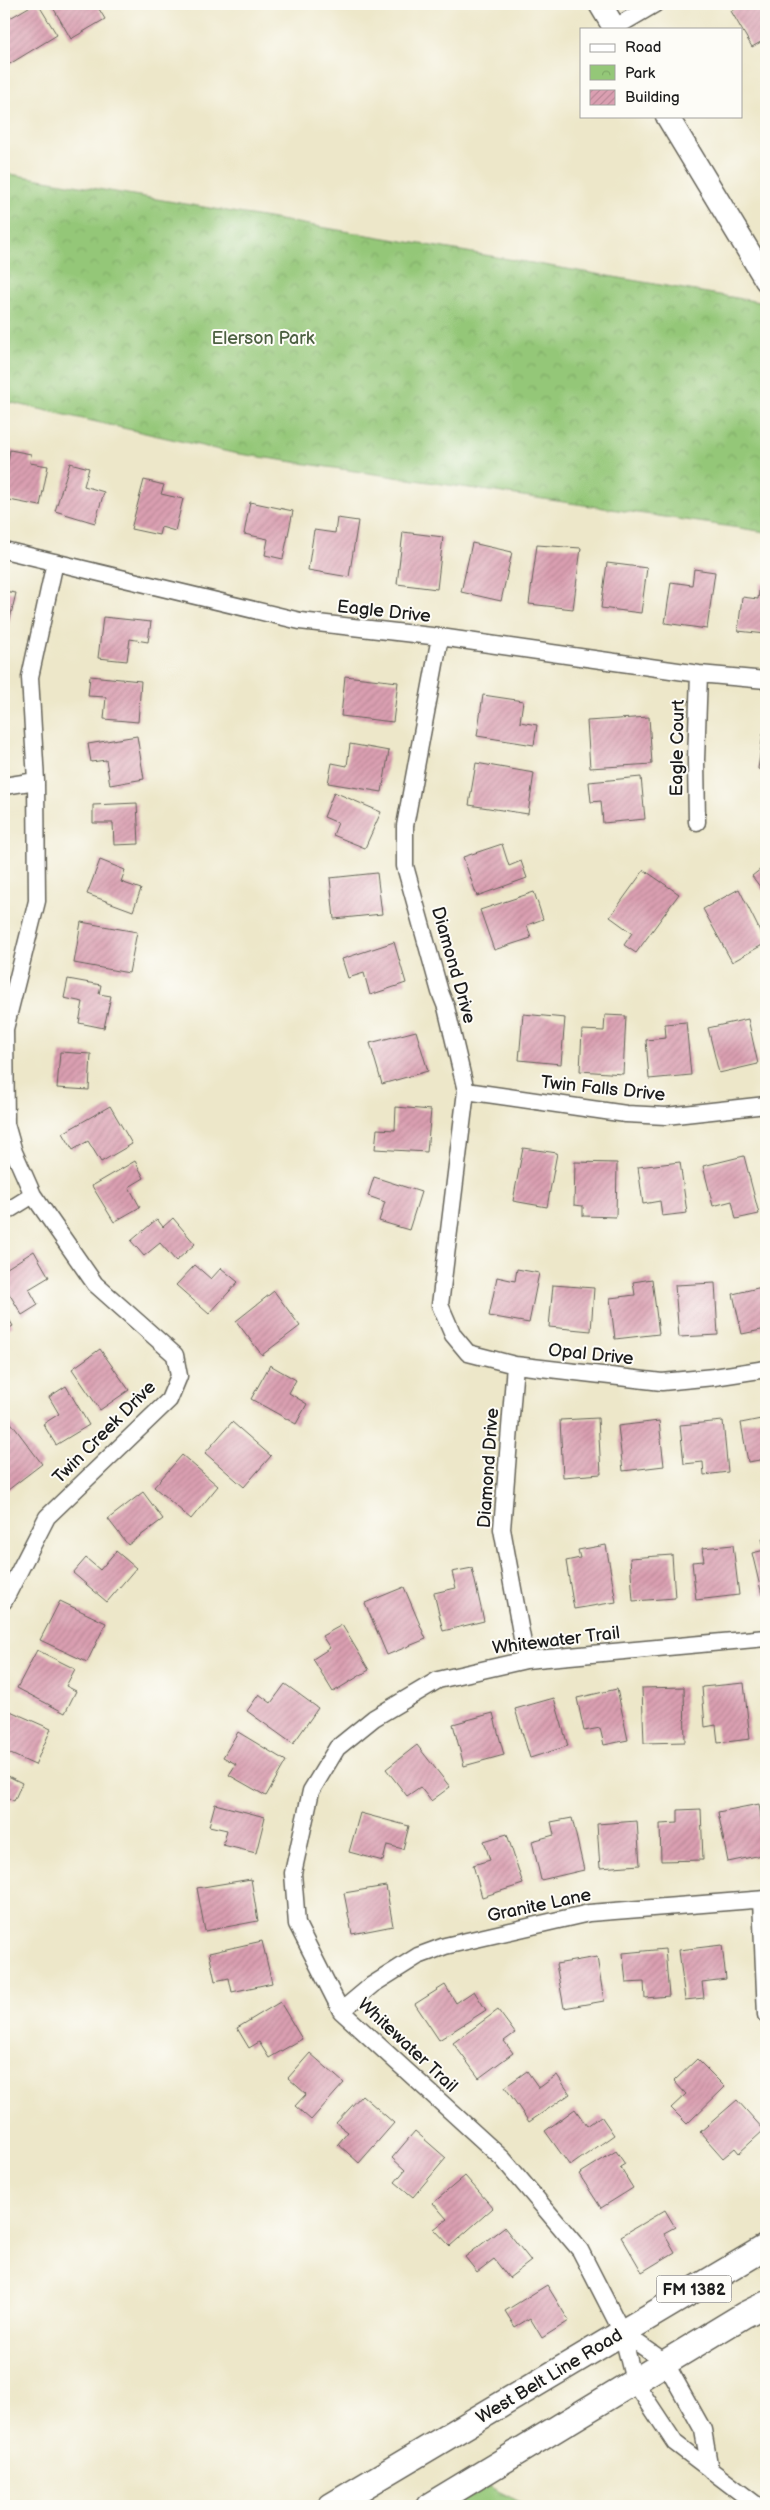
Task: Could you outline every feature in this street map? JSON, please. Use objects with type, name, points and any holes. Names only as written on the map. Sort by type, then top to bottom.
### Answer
[{"type":"main road","name":"West Belt Line Road","points":[[331,2506],[766,2247]]},
{"type":"main road","name":"FM 1382","points":[[429,2506],[665,2362],[766,2304]]},
{"type":"street","points":[[600,4],[613,28]]},
{"type":"street","points":[[616,28],[655,4]]},
{"type":"street","points":[[668,118],[766,280]]},
{"type":"street","name":"Eagle Drive","points":[[4,550],[300,621],[440,637],[699,674],[766,680]]},
{"type":"street","name":"Twin Creek Drive","points":[[4,1600],[47,1516],[169,1400],[179,1376],[175,1355],[95,1284],[33,1195],[14,1152],[6,1124],[4,1029],[37,901],[36,781],[30,677],[55,562]]},
{"type":"street","name":"Diamond Drive","points":[[440,637],[405,826],[405,866],[440,992],[446,1007],[466,1091],[440,1305]]},
{"type":"street","name":"Eagle Court","points":[[697,822],[696,760],[699,674]]},
{"type":"street","points":[[4,786],[36,781]]},
{"type":"street","name":"Twin Falls Drive","points":[[466,1091],[636,1115],[666,1116],[766,1105]]},
{"type":"street","points":[[4,1213],[33,1195]]},
{"type":"street","name":"Opal Drive","points":[[440,1305],[452,1335],[468,1353],[516,1365],[662,1382],[714,1378],[766,1369]]},
{"type":"street","name":"Diamond Drive","points":[[516,1365],[502,1529],[526,1660]]},
{"type":"street","name":"Whitewater Trail","points":[[758,2506],[675,2443],[634,2381],[622,2332],[580,2250],[503,2159],[341,2011],[297,1924],[294,1872],[311,1792],[337,1748],[374,1718],[438,1680],[526,1660],[766,1638]]},
{"type":"street","points":[[764,1900],[766,2015]]},
{"type":"street","name":"Granite Lane","points":[[341,2011],[372,1984],[418,1956],[445,1946],[589,1913],[764,1900]]},
{"type":"street","name":"Whitewater Trail","points":[[622,2332],[665,2362],[703,2430],[710,2470]]},
{"type":"green space","name":"Elerson Park","points":[[4,173],[766,303],[766,532],[233,453],[4,401]]},
{"type":"green space","points":[[486,2485],[528,2506],[450,2506]]},
{"type":"building","points":[[34,4],[38,4],[57,35],[8,65],[4,58],[4,19],[5,21]]},
{"type":"building","points":[[51,4],[109,4],[99,9],[105,19],[71,39]]},
{"type":"building","points":[[743,4],[766,4],[766,39],[752,47],[731,11]]},
{"type":"building","points":[[10,450],[31,454],[30,463],[48,466],[40,506],[4,499],[4,483]]},
{"type":"building","points":[[70,463],[89,468],[84,486],[104,492],[95,523],[55,511]]},
{"type":"building","points":[[144,480],[164,485],[161,494],[183,499],[175,531],[161,527],[159,535],[131,529]]},
{"type":"building","points":[[250,502],[293,511],[283,559],[265,555],[268,539],[244,534]]},
{"type":"building","points":[[337,518],[358,521],[349,577],[308,570],[314,530],[335,533]]},
{"type":"building","points":[[403,532],[443,537],[437,589],[397,584]]},
{"type":"building","points":[[472,543],[512,552],[501,601],[461,592]]},
{"type":"building","points":[[537,545],[581,548],[573,609],[529,604]]},
{"type":"building","points":[[607,563],[647,568],[641,613],[601,608]]},
{"type":"building","points":[[694,569],[715,572],[707,629],[665,623],[671,582],[692,585]]},
{"type":"building","points":[[760,583],[766,584],[766,634],[738,631],[742,597],[758,599]]},
{"type":"building","points":[[4,591],[16,593],[6,636],[4,635]]},
{"type":"building","points":[[103,617],[151,622],[148,642],[130,639],[127,661],[98,658]]},
{"type":"building","points":[[90,676],[141,681],[138,722],[104,719],[106,697],[88,696]]},
{"type":"building","points":[[345,676],[398,682],[393,722],[341,716]]},
{"type":"building","points":[[483,695],[523,701],[520,722],[537,725],[534,745],[477,736]]},
{"type":"building","points":[[649,717],[652,764],[590,768],[587,721]]},
{"type":"building","points":[[763,733],[766,733],[766,771],[758,769]]},
{"type":"building","points":[[137,736],[144,779],[110,785],[106,760],[91,762],[88,744]]},
{"type":"building","points":[[350,744],[389,751],[382,792],[328,783],[332,763],[347,766]]},
{"type":"building","points":[[476,763],[534,773],[528,814],[469,805]]},
{"type":"building","points":[[641,777],[645,819],[603,823],[601,801],[591,802],[589,782]]},
{"type":"building","points":[[334,792],[381,812],[365,848],[333,835],[338,823],[324,817]]},
{"type":"building","points":[[137,803],[139,844],[114,845],[113,823],[93,823],[93,805]]},
{"type":"building","points":[[4,834],[9,836],[4,853]]},
{"type":"building","points":[[502,844],[509,866],[521,861],[527,878],[477,896],[463,857]]},
{"type":"building","points":[[100,860],[125,870],[121,882],[141,889],[133,911],[87,894]]},
{"type":"building","points":[[766,865],[766,895],[752,876]]},
{"type":"building","points":[[644,870],[679,894],[636,953],[624,945],[632,933],[610,917]]},
{"type":"building","points":[[377,873],[382,914],[334,919],[330,878]]},
{"type":"building","points":[[739,889],[766,943],[732,962],[703,909]]},
{"type":"building","points":[[534,892],[543,919],[527,925],[531,938],[494,950],[480,910]]},
{"type":"building","points":[[81,922],[137,932],[129,973],[74,963]]},
{"type":"building","points":[[394,942],[406,983],[370,995],[364,973],[348,978],[342,959]]},
{"type":"building","points":[[68,979],[101,985],[99,994],[111,996],[104,1028],[79,1023],[83,1002],[64,998]]},
{"type":"building","points":[[523,1014],[565,1018],[561,1064],[519,1060]]},
{"type":"building","points":[[605,1015],[626,1016],[623,1074],[580,1071],[582,1030],[604,1031]]},
{"type":"building","points":[[748,1019],[758,1064],[719,1073],[708,1028]]},
{"type":"building","points":[[686,1022],[691,1075],[649,1079],[646,1040],[666,1038],[665,1024]]},
{"type":"building","points":[[416,1031],[428,1071],[382,1084],[370,1043]]},
{"type":"building","points":[[60,1052],[91,1054],[89,1090],[57,1088]]},
{"type":"building","points":[[110,1106],[132,1144],[101,1162],[88,1141],[73,1150],[63,1133]]},
{"type":"building","points":[[396,1107],[431,1110],[427,1152],[375,1149],[377,1129],[395,1130]]},
{"type":"building","points":[[523,1148],[557,1153],[547,1207],[513,1201]]},
{"type":"building","points":[[744,1156],[759,1214],[736,1219],[732,1201],[713,1206],[703,1166]]},
{"type":"building","points":[[135,1161],[144,1178],[129,1187],[140,1207],[114,1222],[92,1186]]},
{"type":"building","points":[[575,1162],[617,1163],[616,1217],[583,1216],[583,1206],[574,1205]]},
{"type":"building","points":[[680,1162],[687,1213],[662,1216],[660,1201],[643,1204],[638,1167]]},
{"type":"building","points":[[374,1177],[421,1192],[409,1230],[379,1221],[385,1202],[368,1196]]},
{"type":"building","points":[[173,1218],[195,1244],[176,1261],[160,1243],[144,1256],[131,1241],[157,1219],[163,1227]]},
{"type":"building","points":[[34,1251],[49,1277],[29,1289],[38,1305],[22,1315],[4,1285],[4,1270]]},
{"type":"building","points":[[195,1265],[211,1279],[221,1268],[238,1282],[209,1314],[176,1285]]},
{"type":"building","points":[[517,1269],[539,1273],[529,1323],[489,1316],[497,1277],[515,1281]]},
{"type":"building","points":[[652,1279],[659,1334],[615,1339],[610,1298],[635,1295],[633,1282]]},
{"type":"building","points":[[715,1283],[718,1335],[679,1337],[675,1285]]},
{"type":"building","points":[[553,1285],[594,1288],[591,1331],[549,1327]]},
{"type":"building","points":[[766,1286],[766,1329],[742,1334],[733,1294]]},
{"type":"building","points":[[274,1291],[300,1326],[262,1355],[236,1321]]},
{"type":"building","points":[[4,1311],[13,1326],[4,1331]]},
{"type":"building","points":[[100,1349],[129,1390],[100,1410],[72,1369]]},
{"type":"building","points":[[270,1365],[296,1380],[289,1393],[307,1404],[296,1424],[251,1399]]},
{"type":"building","points":[[66,1386],[89,1425],[56,1445],[43,1424],[59,1414],[49,1397]]},
{"type":"building","points":[[598,1418],[601,1474],[563,1477],[560,1420]]},
{"type":"building","points":[[766,1418],[766,1459],[748,1462],[741,1423]]},
{"type":"building","points":[[9,1420],[42,1464],[8,1490],[4,1484],[4,1424]]},
{"type":"building","points":[[659,1421],[664,1466],[623,1471],[618,1426]]},
{"type":"building","points":[[723,1421],[728,1472],[704,1475],[703,1462],[684,1464],[680,1425]]},
{"type":"building","points":[[232,1422],[271,1456],[244,1487],[205,1453]]},
{"type":"building","points":[[182,1455],[218,1486],[191,1519],[154,1487]]},
{"type":"building","points":[[143,1492],[163,1519],[128,1545],[108,1519]]},
{"type":"building","points":[[766,1538],[766,1594],[762,1595],[752,1553],[765,1550],[762,1539]]},
{"type":"building","points":[[606,1545],[616,1602],[574,1609],[566,1561],[580,1558],[578,1550]]},
{"type":"building","points":[[733,1545],[739,1595],[696,1600],[692,1562],[704,1561],[702,1548]]},
{"type":"building","points":[[116,1551],[136,1568],[107,1602],[73,1573],[86,1558],[100,1570]]},
{"type":"building","points":[[672,1555],[675,1598],[633,1601],[630,1558]]},
{"type":"building","points":[[472,1568],[484,1621],[443,1631],[434,1593],[456,1588],[452,1572]]},
{"type":"building","points":[[404,1587],[426,1639],[387,1655],[365,1603]]},
{"type":"building","points":[[60,1601],[106,1623],[87,1662],[40,1640]]},
{"type":"building","points":[[342,1625],[369,1670],[333,1692],[313,1659],[330,1648],[322,1636]]},
{"type":"building","points":[[37,1650],[75,1669],[66,1686],[76,1691],[65,1713],[17,1688]]},
{"type":"building","points":[[744,1683],[750,1739],[718,1743],[716,1725],[705,1727],[702,1687]]},
{"type":"building","points":[[763,1683],[766,1683],[766,1701],[765,1701]]},
{"type":"building","points":[[285,1684],[318,1708],[293,1744],[247,1711],[259,1694],[271,1703]]},
{"type":"building","points":[[684,1687],[685,1742],[644,1743],[642,1688]]},
{"type":"building","points":[[617,1689],[628,1740],[604,1745],[600,1728],[584,1731],[577,1698]]},
{"type":"building","points":[[554,1698],[568,1746],[530,1758],[515,1709]]},
{"type":"building","points":[[8,1710],[51,1729],[35,1765],[4,1751],[4,1720]]},
{"type":"building","points":[[493,1713],[504,1755],[464,1766],[453,1724]]},
{"type":"building","points":[[238,1732],[286,1761],[266,1796],[229,1775],[236,1764],[223,1757]]},
{"type":"building","points":[[417,1745],[450,1787],[431,1801],[420,1787],[407,1796],[386,1769]]},
{"type":"building","points":[[4,1774],[22,1783],[14,1801],[4,1796]]},
{"type":"building","points":[[215,1804],[265,1817],[256,1853],[223,1845],[227,1830],[209,1826]]},
{"type":"building","points":[[759,1804],[766,1854],[728,1862],[718,1812]]},
{"type":"building","points":[[701,1809],[703,1860],[661,1861],[660,1824],[678,1823],[678,1810]]},
{"type":"building","points":[[360,1813],[409,1826],[403,1849],[387,1845],[383,1861],[349,1852]]},
{"type":"building","points":[[572,1818],[584,1870],[541,1880],[532,1841],[554,1835],[551,1822]]},
{"type":"building","points":[[637,1821],[640,1865],[600,1868],[597,1824]]},
{"type":"building","points":[[507,1834],[523,1884],[482,1897],[473,1865],[490,1860],[484,1841]]},
{"type":"building","points":[[251,1879],[258,1921],[205,1931],[197,1888]]},
{"type":"building","points":[[386,1886],[393,1926],[352,1934],[344,1893]]},
{"type":"building","points":[[262,1941],[272,1983],[232,1992],[229,1978],[215,1981],[209,1953]]},
{"type":"building","points":[[722,1945],[726,1979],[702,1982],[704,1998],[685,2000],[679,1950]]},
{"type":"building","points":[[665,1949],[669,1996],[645,1998],[644,1982],[626,1983],[623,1953]]},
{"type":"building","points":[[597,1957],[604,2001],[564,2008],[556,1964]]},
{"type":"building","points":[[445,1985],[456,2003],[474,1991],[486,2010],[439,2040],[415,2004]]},
{"type":"building","points":[[280,2002],[302,2039],[269,2058],[259,2042],[249,2048],[237,2028]]},
{"type":"building","points":[[498,2010],[515,2033],[504,2041],[513,2053],[479,2078],[453,2043]]},
{"type":"building","points":[[310,2053],[344,2083],[311,2120],[295,2106],[306,2094],[288,2078]]},
{"type":"building","points":[[697,2059],[725,2087],[687,2124],[671,2108],[686,2094],[674,2081]]},
{"type":"building","points":[[527,2071],[539,2088],[557,2075],[570,2094],[529,2122],[505,2087]]},
{"type":"building","points":[[362,2095],[394,2123],[359,2163],[338,2144],[348,2132],[336,2123]]},
{"type":"building","points":[[737,2100],[764,2130],[739,2153],[735,2148],[723,2158],[700,2132]]},
{"type":"building","points":[[575,2109],[587,2126],[601,2116],[614,2135],[570,2166],[545,2131]]},
{"type":"building","points":[[415,2131],[446,2158],[413,2197],[395,2182],[405,2170],[392,2158]]},
{"type":"building","points":[[616,2151],[625,2164],[620,2167],[633,2188],[601,2208],[579,2174]]},
{"type":"building","points":[[465,2176],[493,2208],[450,2246],[434,2229],[447,2219],[433,2203]]},
{"type":"building","points":[[665,2210],[675,2227],[664,2233],[675,2252],[642,2272],[621,2236]]},
{"type":"building","points":[[504,2227],[531,2261],[509,2278],[494,2259],[477,2272],[465,2257]]},
{"type":"building","points":[[547,2285],[569,2321],[542,2338],[530,2318],[515,2327],[505,2311]]}]
